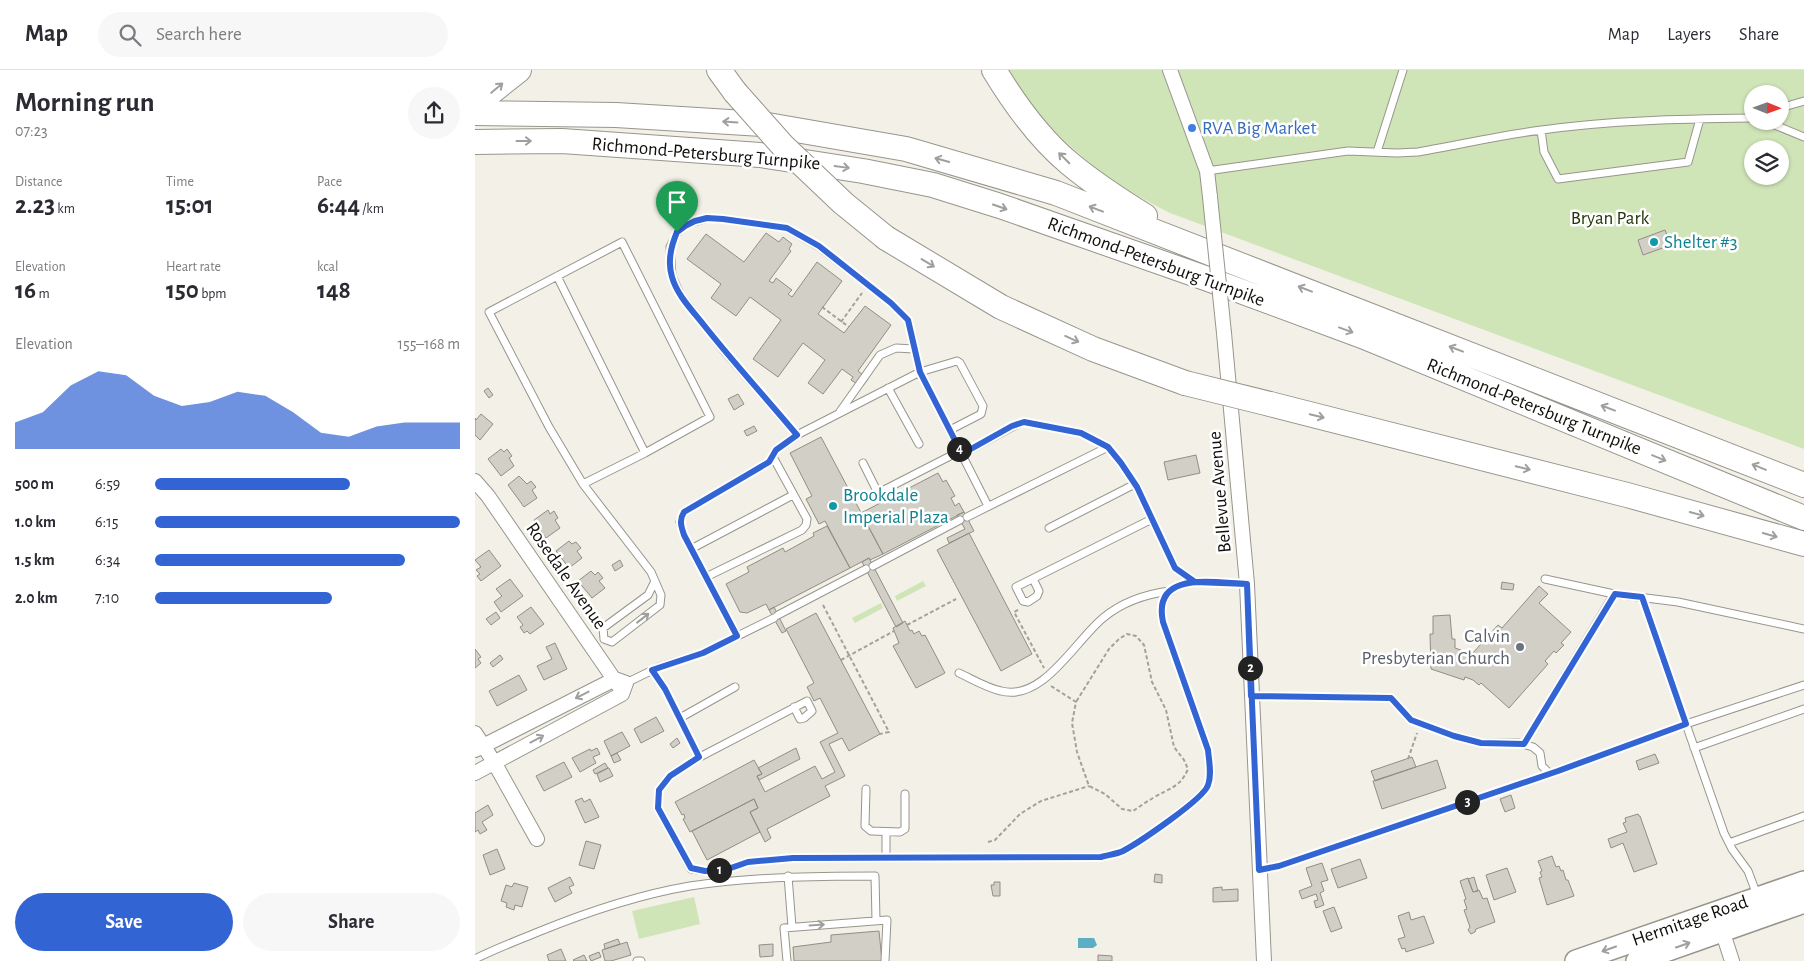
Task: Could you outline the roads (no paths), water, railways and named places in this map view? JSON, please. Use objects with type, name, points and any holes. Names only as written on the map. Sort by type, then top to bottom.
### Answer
[{"type":"highway","points":[[475,84],[494,70]]},
{"type":"highway","points":[[475,106],[519,70]]},
{"type":"highway","points":[[719,70],[735,92],[783,146],[843,203],[886,238],[1001,307],[1093,349],[1185,383],[1627,495],[1804,544]]},
{"type":"highway","points":[[994,70],[1003,85],[1036,128],[1068,162],[1112,196],[1191,245]]},
{"type":"highway","name":"Richmond-Petersburg Turnpike","points":[[475,113],[616,114],[762,124],[906,149],[1056,193],[1804,485]]},
{"type":"highway","name":"Richmond-Petersburg Turnpike","points":[[475,142],[562,141],[760,155],[863,170],[933,185],[1205,278],[1362,336],[1804,518]]},
{"type":"main road","name":"Hermitage Road","points":[[1637,961],[1719,922],[1759,898],[1804,882]]},
{"type":"main road","name":"Hermitage Road","points":[[1576,961],[1719,922],[1804,902]]},
{"type":"street","name":"Bellevue Avenue","points":[[1170,70],[1207,171],[1225,333],[1247,584],[1264,961]]},
{"type":"street","name":"Rosedale Avenue","points":[[475,481],[599,644],[621,685]]},
{"type":"street","points":[[479,747],[621,685]]},
{"type":"street","points":[[475,773],[621,685]]},
{"type":"street","points":[[475,733],[479,747],[494,762],[537,839]]},
{"type":"street","points":[[1719,922],[1732,961]]},
{"type":"lane","points":[[1377,152],[1403,70]]},
{"type":"lane","points":[[1789,105],[1804,101]]},
{"type":"lane","points":[[1207,171],[1339,152],[1397,154],[1417,152],[1541,130],[1587,125],[1744,118]]},
{"type":"lane","points":[[1541,130],[1545,152],[1558,179],[1687,162],[1700,119]]},
{"type":"lane","points":[[1787,130],[1804,137]]},
{"type":"lane","points":[[797,435],[725,352],[681,296],[672,276],[670,247],[677,232],[685,226],[707,218],[787,228],[819,246],[891,303],[908,320],[920,372],[988,506]]},
{"type":"lane","points":[[583,484],[645,453],[710,417],[622,242],[489,312],[549,427],[583,484],[651,572],[655,581],[661,595],[660,605],[612,642],[599,644],[603,628],[648,595],[655,581]]},
{"type":"lane","points":[[557,276],[645,453]]},
{"type":"lane","points":[[838,414],[880,355],[896,348],[914,349]]},
{"type":"lane","points":[[737,636],[684,535],[681,522],[684,512],[769,462],[776,450],[797,435],[920,372],[952,361],[961,363],[983,406],[981,414],[950,430]]},
{"type":"lane","points":[[888,388],[919,444]]},
{"type":"lane","points":[[863,463],[878,493],[1012,426],[1024,422],[1081,433],[1108,447],[1135,484],[1175,568],[1195,582]]},
{"type":"lane","points":[[873,566],[988,506],[1108,447]]},
{"type":"lane","points":[[706,577],[802,530],[806,525],[807,519],[773,456]]},
{"type":"lane","points":[[1049,528],[1135,484]]},
{"type":"lane","points":[[691,549],[793,494]]},
{"type":"lane","points":[[1033,579],[1152,519]]},
{"type":"lane","points":[[621,685],[652,670],[703,653],[866,569]]},
{"type":"lane","points":[[1545,579],[1615,594],[1678,602],[1804,629]]},
{"type":"lane","points":[[794,707],[699,757],[670,776],[659,790],[658,808],[691,868],[705,871],[725,870],[748,862],[793,858],[1101,857],[1121,852],[1157,830],[1194,802],[1208,786],[1210,768],[1208,750],[1160,609],[1167,594],[1174,586],[1195,582],[1247,584]]},
{"type":"lane","points":[[959,673],[1002,692],[1022,692],[1044,680],[1103,618],[1124,604],[1152,593],[1170,590]]},
{"type":"lane","points":[[1524,744],[1615,594]]},
{"type":"lane","points":[[1642,597],[1724,833],[1748,871],[1759,898]]},
{"type":"lane","points":[[652,670],[665,689],[699,757]]},
{"type":"lane","points":[[1259,870],[1279,866],[1549,772],[1558,771],[1686,724],[1804,684]]},
{"type":"lane","points":[[680,718],[735,687]]},
{"type":"lane","points":[[1251,696],[1391,698],[1411,720],[1454,736],[1481,743],[1524,744],[1533,747],[1540,754],[1542,766],[1549,772]]},
{"type":"lane","points":[[1694,748],[1804,709]]},
{"type":"lane","points":[[866,789],[865,826],[871,831],[900,832],[905,828],[905,794]]},
{"type":"lane","points":[[1729,843],[1804,816]]},
{"type":"lane","points":[[886,832],[886,857]]},
{"type":"lane","points":[[788,876],[793,927]]},
{"type":"lane","points":[[475,959],[589,911],[644,896],[690,886],[788,876],[875,876],[876,920]]},
{"type":"lane","points":[[787,961],[784,928],[887,920],[885,961]]},
{"type":"water","points":[[1078,938],[1094,938],[1097,945],[1093,948],[1078,948]]},
{"type":"place","name":"RVA Big Market","points":[[1192,128]]},
{"type":"place","name":"Shelter #3","points":[[1654,242]]},
{"type":"place","name":"Brookdale Imperial Plaza","points":[[833,506]]},
{"type":"place","name":"Calvin Presbyterian Church","points":[[1520,647]]},
{"type":"park label","name":"Bryan Park","points":[[1610,218]]}]
